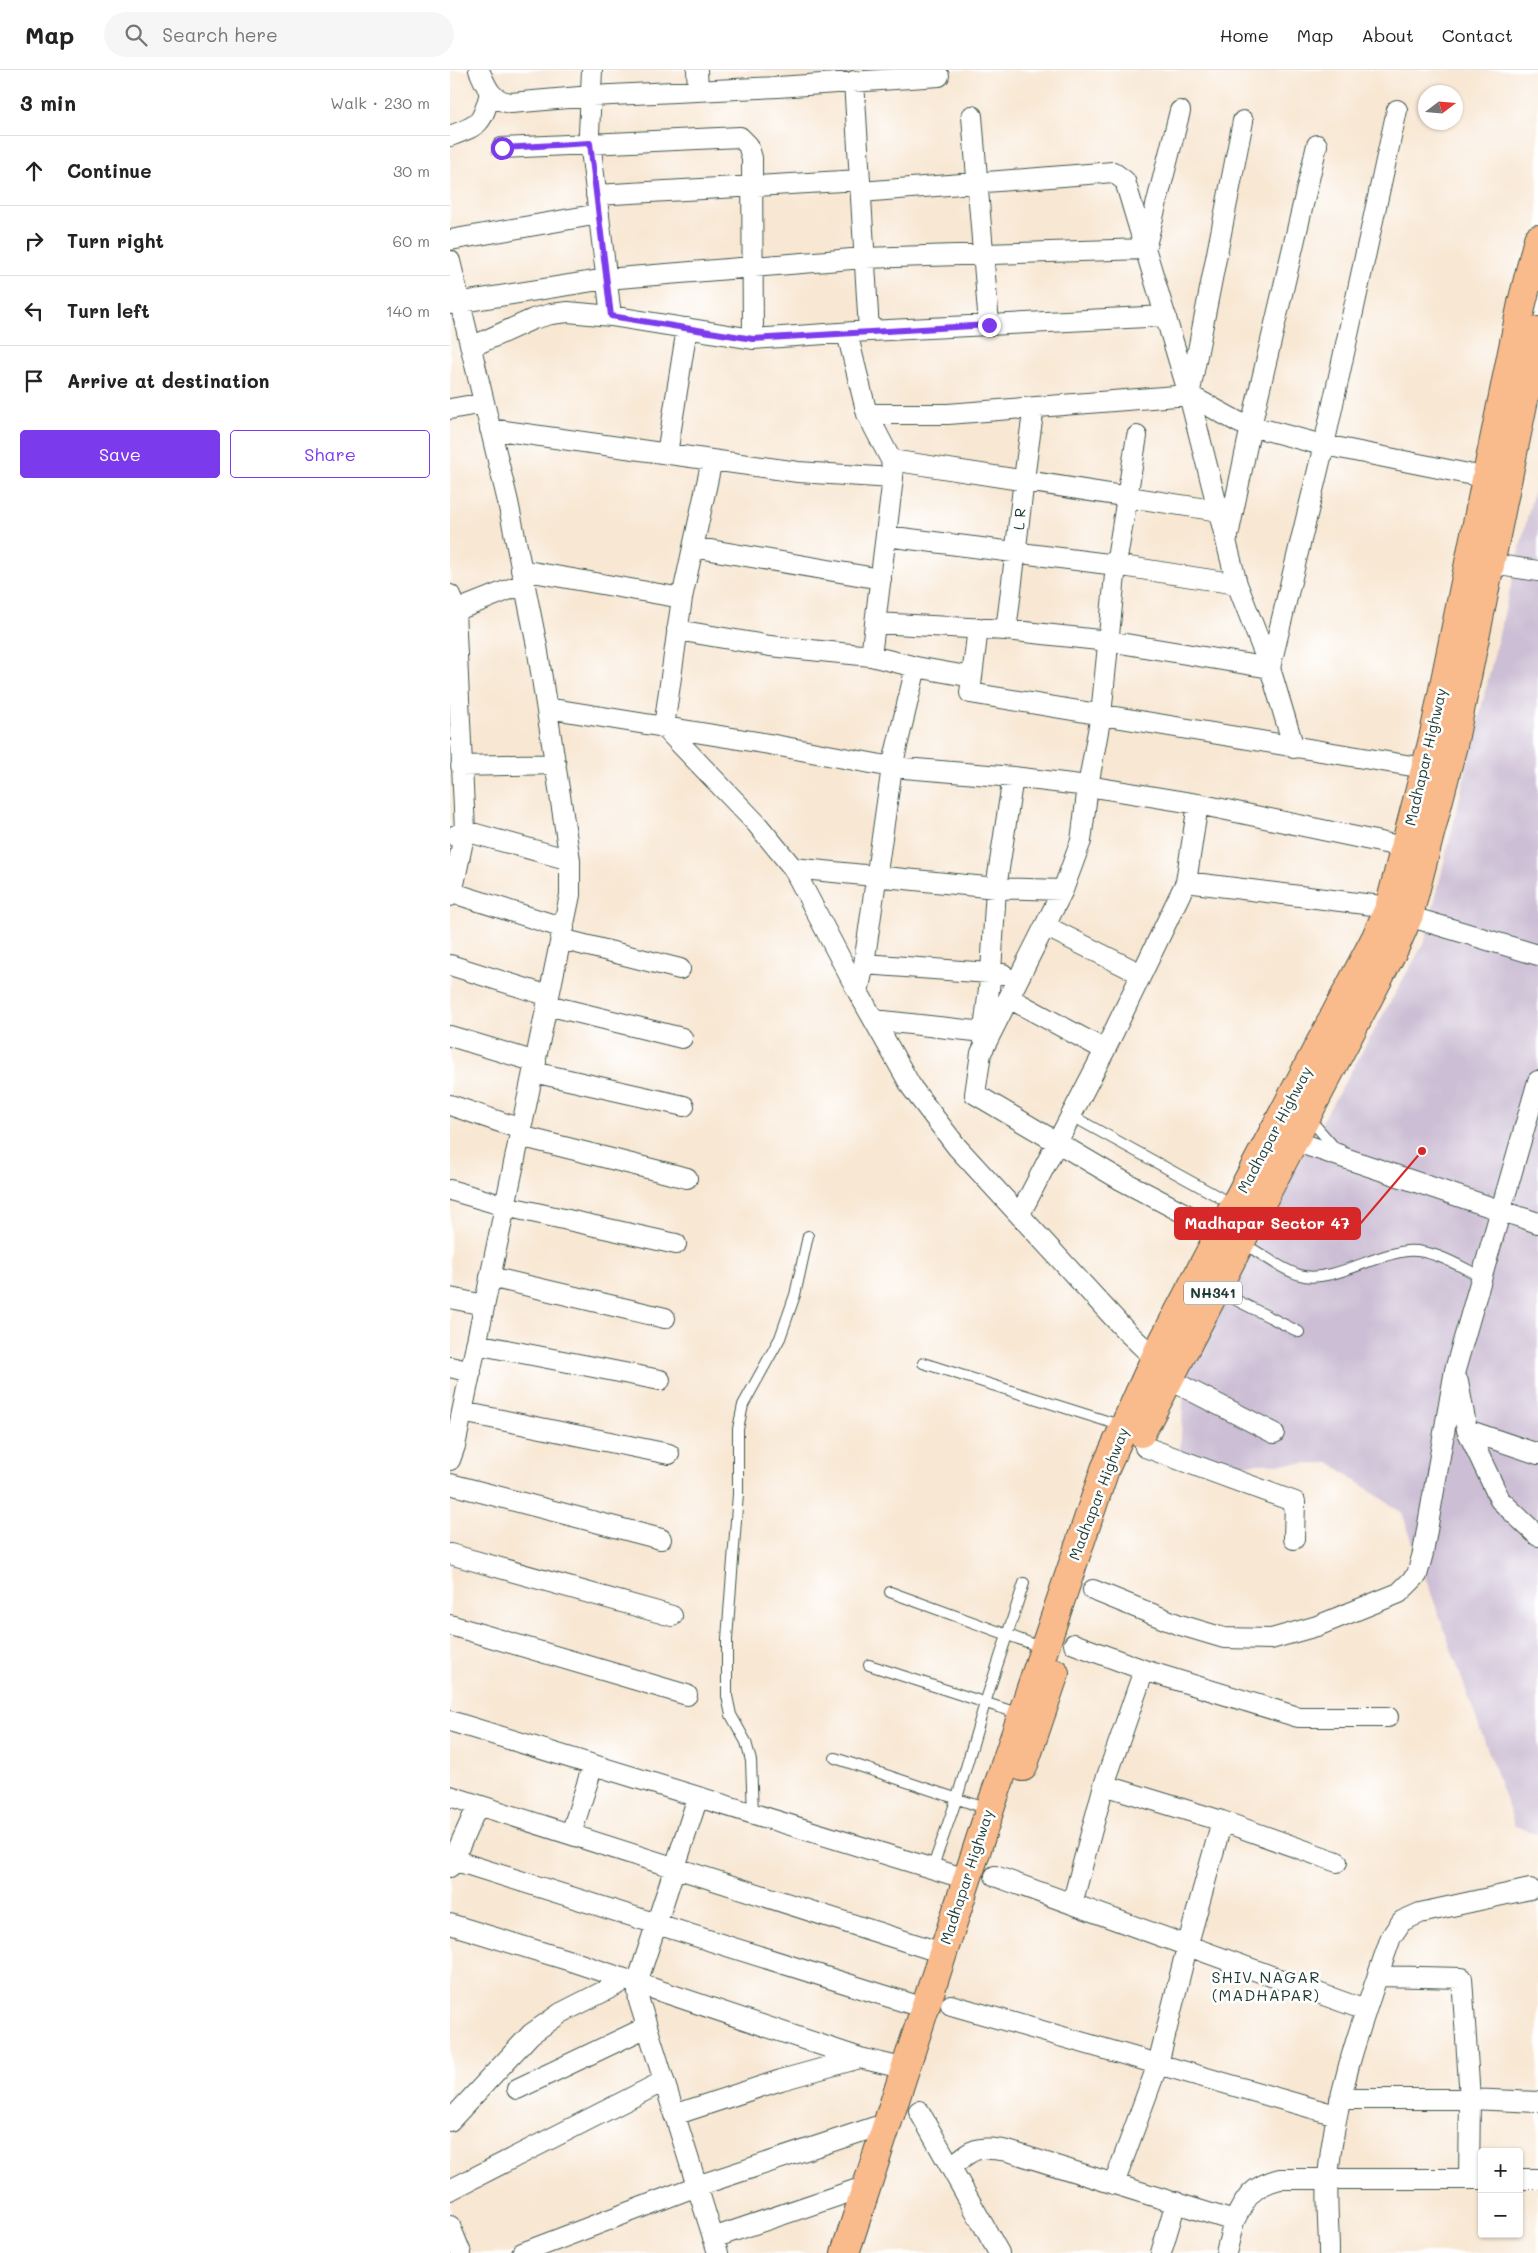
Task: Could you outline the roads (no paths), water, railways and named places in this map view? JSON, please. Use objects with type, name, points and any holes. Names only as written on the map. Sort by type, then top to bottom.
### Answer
[{"type":"highway","name":"Madhapar Highway","points":[[862,2253],[1003,1820],[1039,1722],[1120,1477],[1174,1366],[1391,956],[1409,916],[1453,745],[1496,480],[1522,303],[1538,239]]},
{"type":"highway","name":"Madhapar Highway","points":[[845,2253],[990,1809],[1105,1469],[1160,1347],[1376,937],[1389,908],[1433,739],[1496,480],[1538,331]]},
{"type":"street","points":[[479,70],[490,93],[500,102],[511,103],[591,96],[698,80],[777,78],[854,81],[939,76]]},
{"type":"street","points":[[592,70],[590,143],[611,316]]},
{"type":"street","points":[[854,81],[868,331]]},
{"type":"street","points":[[450,136],[479,123],[485,112],[490,93]]},
{"type":"street","points":[[1270,668],[1324,445],[1397,110]]},
{"type":"street","points":[[1145,249],[1180,111]]},
{"type":"street","points":[[972,116],[989,325]]},
{"type":"street","points":[[1189,395],[1243,121]]},
{"type":"street","points":[[502,148],[740,137],[748,145],[752,158],[753,339]]},
{"type":"street","points":[[1227,543],[1251,426],[1317,145]]},
{"type":"street","points":[[450,240],[598,204],[752,188],[978,184],[1113,172],[1125,180],[1189,395],[1237,584],[1270,668],[1294,748]]},
{"type":"street","points":[[455,303],[606,279],[864,258],[1145,249]]},
{"type":"street","points":[[450,261],[455,303],[471,347],[508,502],[537,646],[570,860],[570,895],[563,933],[462,1412],[452,1450]]},
{"type":"street","points":[[471,347],[533,319],[568,312],[611,316],[753,339],[868,331],[1166,316]]},
{"type":"street","points":[[667,454],[687,328]]},
{"type":"street","points":[[847,333],[867,414],[892,469],[886,536],[871,656]]},
{"type":"street","points":[[867,414],[948,414],[1189,395],[1240,423],[1324,445],[1496,480]]},
{"type":"street","points":[[450,409],[484,403]]},
{"type":"street","name":"L R","points":[[1006,630],[1017,554],[1023,480],[1034,408]]},
{"type":"street","points":[[490,429],[798,472],[892,469],[1023,480],[1219,511]]},
{"type":"street","points":[[982,1053],[1063,890],[1081,841],[1088,786],[1102,715],[1116,565],[1137,436]]},
{"type":"street","points":[[664,727],[682,598],[712,460]]},
{"type":"street","points":[[886,536],[1116,565],[1237,584]]},
{"type":"street","points":[[693,547],[881,579]]},
{"type":"street","points":[[1499,566],[1538,571]]},
{"type":"street","points":[[680,969],[563,933],[450,893],[458,834],[461,766],[452,606],[522,577],[682,598]]},
{"type":"street","points":[[875,623],[1006,630],[1108,641],[1270,668]]},
{"type":"street","points":[[978,628],[970,693],[1418,767]]},
{"type":"street","points":[[677,630],[770,646],[871,656],[916,668],[972,677]]},
{"type":"street","points":[[858,992],[864,964],[892,768],[916,668]]},
{"type":"street","points":[[546,708],[769,744],[892,768],[1013,777],[1088,786],[1198,804],[1399,846]]},
{"type":"street","points":[[664,727],[756,822],[793,868],[858,992],[912,1088],[957,1147],[1118,1323],[1149,1353]]},
{"type":"street","points":[[461,766],[556,764]]},
{"type":"street","points":[[1013,777],[996,888],[991,972],[982,1053],[975,1094],[1120,1180],[1214,1229]]},
{"type":"street","points":[[1020,1214],[1105,1050],[1186,882],[1198,804]]},
{"type":"street","points":[[458,834],[570,860]]},
{"type":"street","points":[[793,868],[996,888],[1063,890]]},
{"type":"street","points":[[1186,882],[1381,906]]},
{"type":"street","points":[[1418,919],[1538,955]]},
{"type":"street","points":[[1045,926],[1141,974]]},
{"type":"street","points":[[864,964],[991,972],[1020,977]]},
{"type":"street","points":[[450,965],[548,1001],[682,1038]]},
{"type":"street","points":[[1009,998],[1105,1050]]},
{"type":"street","points":[[874,1020],[984,1032]]},
{"type":"street","points":[[450,1036],[534,1067],[684,1106]]},
{"type":"street","points":[[1093,1590],[1177,1624],[1224,1638],[1271,1639],[1317,1626],[1399,1594],[1417,1575],[1423,1553],[1455,1370],[1538,1081]]},
{"type":"street","points":[[450,1105],[521,1132],[687,1178]]},
{"type":"street","points":[[1303,1144],[1538,1223]]},
{"type":"street","points":[[450,1190],[505,1206],[676,1244]]},
{"type":"street","points":[[490,1277],[665,1318]]},
{"type":"street","points":[[450,1298],[484,1305]]},
{"type":"street","points":[[476,1344],[660,1380]]},
{"type":"street","points":[[450,1367],[470,1372]]},
{"type":"street","points":[[1455,1370],[1468,1430],[1500,1500],[1538,1536]]},
{"type":"street","points":[[1176,1383],[1274,1433]]},
{"type":"street","points":[[462,1412],[669,1454]]},
{"type":"street","points":[[1468,1430],[1538,1454]]},
{"type":"street","points":[[1145,1447],[1295,1502],[1294,1539]]},
{"type":"street","points":[[450,1484],[661,1539]]},
{"type":"street","points":[[450,1554],[672,1616]]},
{"type":"street","points":[[450,1625],[687,1694]]},
{"type":"street","points":[[1074,1644],[1144,1670],[1298,1716],[1388,1717]]},
{"type":"street","points":[[1072,1904],[1104,1785],[1144,1670]]},
{"type":"street","points":[[450,1721],[960,1877]]},
{"type":"street","points":[[571,1834],[593,1765]]},
{"type":"street","points":[[1104,1785],[1222,1821],[1338,1862]]},
{"type":"street","points":[[450,1796],[936,1951]]},
{"type":"street","points":[[450,2121],[531,2034],[560,2013],[632,1981],[657,1925],[698,1797]]},
{"type":"street","points":[[478,1805],[451,1862],[918,2006]]},
{"type":"street","points":[[1114,2184],[1158,2064],[1187,1947],[1222,1821]]},
{"type":"street","points":[[994,1876],[1365,2010]]},
{"type":"street","points":[[1329,2253],[1328,2178],[1338,2107],[1365,2010],[1391,1937],[1402,1921],[1420,1913],[1530,1889]]},
{"type":"street","points":[[450,1924],[632,1981],[860,2058],[898,2066]]},
{"type":"street","points":[[1226,2253],[1234,2220],[1247,2196],[1262,2184],[1280,2179],[1476,2179],[1462,1978],[1378,1976]]},
{"type":"street","points":[[632,1981],[716,2249],[855,2190]]},
{"type":"street","points":[[951,2006],[1158,2064],[1338,2107],[1470,2099],[1538,2102]]},
{"type":"street","points":[[517,2089],[647,2027]]},
{"type":"street","points":[[674,2115],[781,2080],[860,2058]]},
{"type":"street","points":[[450,2190],[664,2081]]},
{"type":"street","points":[[918,2111],[999,2253]]},
{"type":"street","points":[[522,2253],[697,2186],[875,2127]]},
{"type":"street","points":[[951,2167],[969,2151],[986,2148],[1008,2151],[1234,2220]]},
{"type":"street","points":[[1523,2179],[1538,2179]]},
{"type":"street","points":[[1161,2253],[1176,2202]]},
{"type":"street","points":[[450,2226],[461,2253]]},
{"type":"lane","points":[[1072,1116],[1228,1202]]},
{"type":"lane","points":[[1314,1124],[1335,1148],[1501,1209]]},
{"type":"lane","points":[[754,1814],[751,1761],[746,1742],[731,1715],[727,1696],[727,1639],[738,1494],[738,1429],[743,1405],[780,1338],[795,1295],[808,1236]]},
{"type":"lane","points":[[1249,1247],[1299,1275],[1312,1277],[1328,1276],[1388,1254],[1408,1251],[1431,1253],[1482,1277]]},
{"type":"lane","points":[[1224,1294],[1299,1332]]},
{"type":"lane","points":[[923,1363],[1116,1424]]},
{"type":"lane","points":[[932,1869],[1024,1583]]},
{"type":"lane","points":[[890,1592],[1038,1646]]},
{"type":"lane","points":[[869,1665],[1014,1712]]},
{"type":"lane","points":[[835,1758],[982,1807]]},
{"type":"place","name":"Madhapar Sector 47","points":[[1422,1151]]},
{"type":"district","name":"SHIV NAGAR (MADHAPAR)","points":[[1266,1986]]}]
